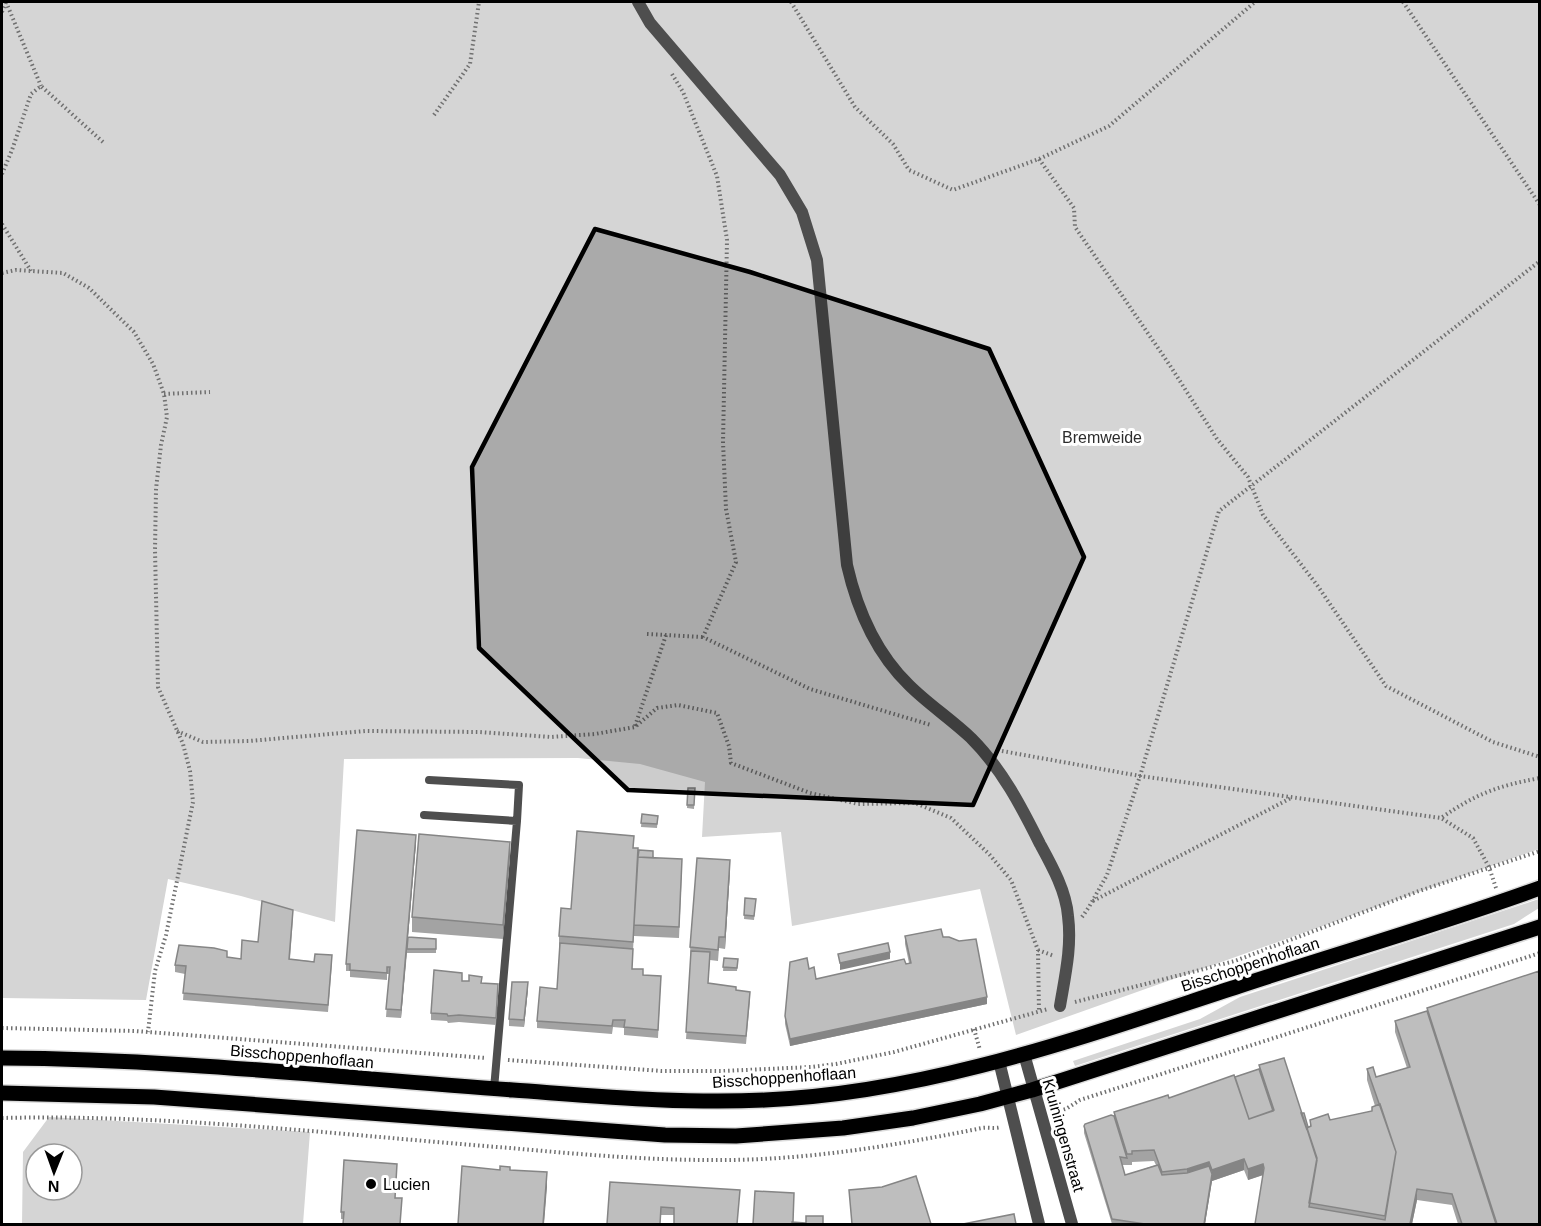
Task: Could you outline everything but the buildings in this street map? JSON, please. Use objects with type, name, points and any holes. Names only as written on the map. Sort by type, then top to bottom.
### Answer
[{"type":"main road","name":"Bisschoppenhoflaan","points":[[2,1058],[79,1058],[174,1064],[678,1101],[765,1100],[821,1096],[908,1083],[1024,1054],[1539,888]]},
{"type":"main road","points":[[2,1093],[154,1097],[627,1134],[698,1136],[772,1134],[854,1127],[922,1116],[1007,1097],[1539,927]]},
{"type":"street","points":[[638,2],[656,30],[780,175],[802,212],[817,260],[847,565],[858,603],[876,643],[895,671],[909,686],[978,745],[1010,787],[1048,859],[1064,897],[1069,932],[1068,960],[1056,1007]]},
{"type":"street","name":"Kruiningenstraat","points":[[1024,1054],[1032,1089],[1072,1224]]},
{"type":"street","points":[[999,1061],[1039,1224]]},
{"type":"lane","points":[[429,780],[519,785],[494,1089]]},
{"type":"lane","points":[[424,815],[517,821]]},
{"type":"path","points":[[2,12],[6,2]]},
{"type":"path","points":[[6,2],[41,86],[104,143]]},
{"type":"path","points":[[434,115],[470,64],[479,2]]},
{"type":"path","points":[[791,2],[855,107],[893,144],[909,170],[952,190],[1039,159],[1109,126],[1255,2]]},
{"type":"path","points":[[1404,2],[1539,205]]},
{"type":"path","points":[[670,72],[683,92],[717,176],[727,240],[723,442],[726,509],[736,562],[703,637]]},
{"type":"path","points":[[2,174],[31,94],[41,86]]},
{"type":"path","points":[[1039,159],[1074,208],[1075,227],[1169,364],[1216,439],[1248,477],[1263,514],[1317,585],[1386,686],[1493,742],[1539,757]]},
{"type":"path","points":[[2,224],[31,271]]},
{"type":"path","points":[[1069,932],[1092,901],[1107,875],[1140,776],[1219,511],[1539,261]]},
{"type":"path","points":[[2,273],[16,270],[63,273],[89,288],[134,332],[153,364],[164,394],[167,417],[156,489],[158,687],[177,731],[190,771],[194,802],[166,935],[155,972],[148,1032]]},
{"type":"path","points":[[164,394],[210,392]]},
{"type":"path","points":[[647,634],[703,637],[810,689],[921,721],[940,729]]},
{"type":"path","points":[[635,727],[666,635]]},
{"type":"path","points":[[177,731],[203,742],[249,741],[364,731],[478,732],[551,737],[594,734],[635,727],[657,708],[678,705],[717,713],[729,746],[731,763],[810,793],[858,804],[915,803],[951,818],[989,854],[1011,880],[1038,950],[1039,1012]]},
{"type":"path","points":[[978,745],[1140,776],[1441,818],[1473,838],[1489,867]]},
{"type":"path","points":[[1441,818],[1468,800],[1506,784],[1539,778]]},
{"type":"path","points":[[1092,901],[1292,797]]},
{"type":"path","points":[[974,1029],[1235,961],[1419,891],[1539,851]]},
{"type":"path","points":[[1041,1116],[1066,1109],[1080,1100],[1539,953]]},
{"type":"path","points":[[2,1118],[49,1117]]},
{"type":"highlighted area","points":[[595,229],[750,272],[989,349],[1084,557],[973,805],[628,790],[479,648],[472,467]]},
{"type":"green space","name":"Bremweide","points":[[2,2],[1539,2],[1539,849],[1016,1035],[980,889],[792,926],[781,832],[702,837],[705,782],[640,764],[578,758],[344,759],[335,922],[168,879],[146,1000],[2,998]]},
{"type":"green space","points":[[1539,899],[1539,908],[1514,924],[1075,1066],[1073,1061],[1200,1019],[1240,997]]},
{"type":"green space","points":[[49,1117],[310,1132],[303,1224],[22,1224],[24,1151],[24,1202],[84,1202],[84,1142],[30,1142]]},
{"type":"place","name":"Lucien","points":[[371,1184]]}]
